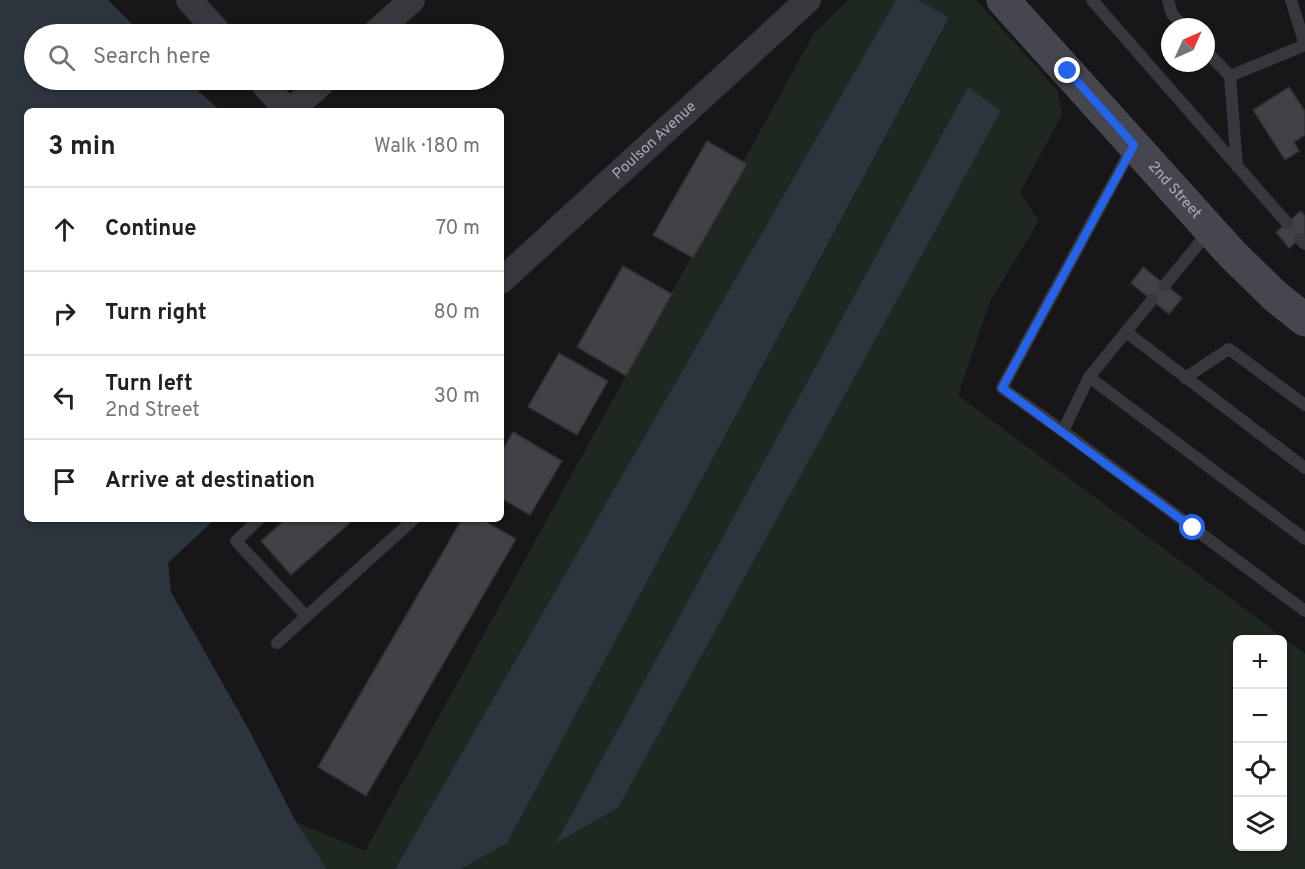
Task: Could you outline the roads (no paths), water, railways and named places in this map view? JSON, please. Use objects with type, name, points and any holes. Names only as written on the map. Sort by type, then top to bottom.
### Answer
[{"type":"street","points":[[189,0],[211,24]]},
{"type":"street","points":[[385,24],[411,0]]},
{"type":"street","name":"Poulson Avenue","points":[[504,278],[808,0]]},
{"type":"street","name":"2nd Street","points":[[1003,0],[1232,254],[1275,296],[1305,320]]},
{"type":"street","points":[[269,90],[286,108]]},
{"type":"street","points":[[292,108],[313,90]]},
{"type":"lane","points":[[1092,0],[1287,222]]},
{"type":"lane","points":[[1168,0],[1172,14],[1176,18]]},
{"type":"lane","points":[[1230,76],[1305,45],[1291,0]]},
{"type":"lane","points":[[1215,60],[1230,76],[1238,167]]},
{"type":"lane","points":[[1134,145],[1002,388],[1305,611]]},
{"type":"lane","points":[[1165,285],[1210,230]]},
{"type":"lane","points":[[1063,431],[1089,377],[1152,300]]},
{"type":"lane","points":[[1126,332],[1305,468]]},
{"type":"lane","points":[[1185,378],[1229,349],[1305,405]]},
{"type":"lane","points":[[1089,377],[1305,539]]},
{"type":"lane","points":[[256,522],[236,541],[306,616]]},
{"type":"lane","points":[[277,643],[411,522]]}]
